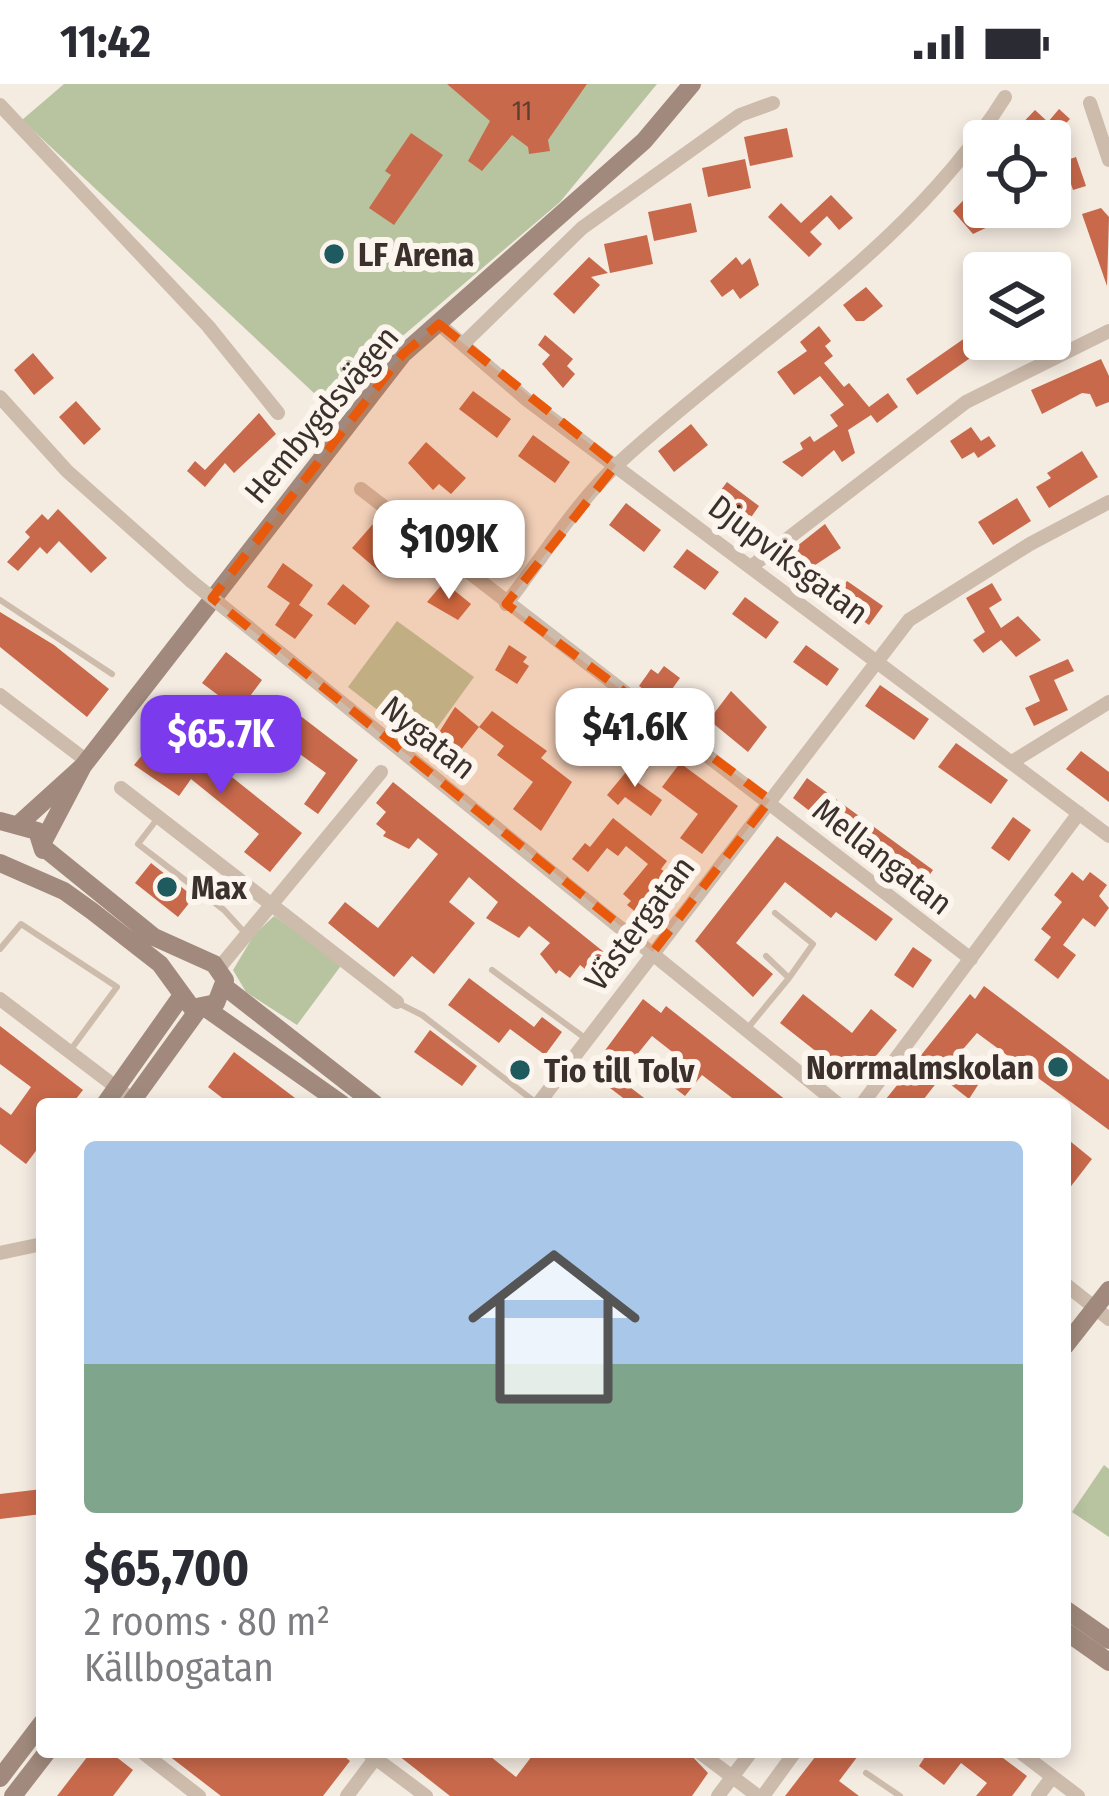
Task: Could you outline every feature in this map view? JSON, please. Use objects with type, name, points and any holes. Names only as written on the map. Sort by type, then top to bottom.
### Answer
[{"type":"main road","name":"Hembygdsvägen","points":[[25,872],[35,865],[85,763],[403,354],[644,142],[692,84]]},
{"type":"main road","name":"Hembygdsvägen","points":[[8,825],[85,763]]},
{"type":"main road","points":[[8,825],[37,831],[43,844],[116,908],[222,978],[368,1098]]},
{"type":"main road","points":[[0,863],[92,911],[160,964],[178,990],[202,1009],[333,1098]]},
{"type":"main road","points":[[125,1098],[178,990],[179,972],[196,960]]},
{"type":"main road","points":[[126,1098],[202,1009],[222,978]]},
{"type":"main road","points":[[1071,1341],[1102,1313],[1109,1289]]},
{"type":"main road","points":[[1071,1613],[1109,1640]]},
{"type":"main road","points":[[1071,1635],[1109,1662]]},
{"type":"main road","points":[[0,1778],[36,1732]]},
{"type":"main road","points":[[14,1796],[42,1758]]},
{"type":"street","points":[[506,604],[616,465],[861,264],[979,138],[1005,97]]},
{"type":"street","points":[[463,344],[582,228],[740,115],[773,103]]},
{"type":"street","points":[[1090,103],[1109,160]]},
{"type":"street","points":[[0,105],[208,326],[278,412]]},
{"type":"street","name":"Djupviksgatan","points":[[439,325],[526,400],[876,657],[1109,836]]},
{"type":"street","points":[[752,566],[966,402],[1109,332]]},
{"type":"street","name":"Nygatan","points":[[0,397],[67,471],[191,581],[831,1098]]},
{"type":"street","name":"Mellangatan","points":[[361,489],[971,959]]},
{"type":"street","name":"Västergatan","points":[[543,1098],[876,657],[909,620],[1030,544],[1109,502]]},
{"type":"street","points":[[0,695],[85,763]]},
{"type":"street","points":[[1012,761],[1109,702]]},
{"type":"street","points":[[222,978],[248,935],[381,772]]},
{"type":"street","points":[[121,788],[397,1003]]},
{"type":"street","points":[[867,1098],[1079,813]]},
{"type":"street","points":[[0,999],[122,1098]]},
{"type":"street","points":[[0,1253],[36,1245]]},
{"type":"street","points":[[1071,1289],[1102,1313]]},
{"type":"street","points":[[150,1758],[200,1796]]},
{"type":"street","points":[[347,1796],[371,1758]]},
{"type":"street","points":[[379,1758],[426,1796]]},
{"type":"street","points":[[707,1758],[761,1796],[790,1758]]},
{"type":"street","points":[[718,1796],[746,1758]]},
{"type":"street","points":[[1028,1758],[1078,1796]]},
{"type":"street","points":[[1038,1796],[1052,1777]]},
{"type":"lane","points":[[0,600],[112,674]]},
{"type":"lane","points":[[158,818],[138,844],[224,910],[248,935]]},
{"type":"lane","points":[[747,1029],[813,944],[775,913]]},
{"type":"lane","points":[[0,949],[21,923],[117,987],[70,1052]]},
{"type":"lane","points":[[766,956],[789,978]]},
{"type":"lane","points":[[492,970],[588,1040]]},
{"type":"lane","points":[[397,1003],[422,1015],[530,1098]]},
{"type":"lane","points":[[866,1773],[900,1796]]},
{"type":"highlighted area","points":[[439,324],[616,465],[506,604],[770,800],[653,952],[212,598],[403,354]]},
{"type":"green space","name":"LF Arena","points":[[64,84],[657,84],[560,202],[392,345],[330,408],[22,120]]},
{"type":"green space","points":[[397,621],[474,677],[424,746],[348,687]]},
{"type":"green space","points":[[274,916],[343,963],[297,1025],[246,992],[233,970],[254,935]]},
{"type":"green space","points":[[1104,1465],[1109,1469],[1109,1537],[1072,1512]]},
{"type":"building","name":"LF Arena","points":[[447,84],[587,84],[548,140],[550,151],[529,154],[528,147],[512,135],[482,171],[468,161],[490,121]]},
{"type":"building","points":[[1059,109],[1070,119],[1069,120],[1050,120]]},
{"type":"building","points":[[1035,110],[1046,120],[1025,120]]},
{"type":"building","points":[[787,128],[793,157],[750,166],[744,137]]},
{"type":"building","points":[[411,133],[443,155],[394,225],[369,208],[391,175],[385,171]]},
{"type":"building","points":[[1076,157],[1086,186],[1073,190],[1071,184],[1071,159]]},
{"type":"building","points":[[745,159],[751,188],[708,197],[702,168]]},
{"type":"building","points":[[831,195],[853,218],[839,230],[827,216],[810,232],[822,244],[809,257],[768,217],[781,203],[801,223]]},
{"type":"building","points":[[963,201],[963,222],[953,211]]},
{"type":"building","points":[[691,203],[697,232],[654,241],[648,212]]},
{"type":"building","points":[[1101,208],[1109,217],[1107,286],[1082,214]]},
{"type":"building","points":[[647,235],[653,264],[610,273],[604,244]]},
{"type":"building","points":[[589,257],[608,273],[591,277],[600,285],[574,314],[553,294]]},
{"type":"building","points":[[736,257],[742,265],[750,258],[759,285],[740,299],[733,289],[722,297],[710,281]]},
{"type":"building","points":[[866,287],[883,306],[864,321],[856,321],[843,305]]},
{"type":"building","points":[[819,326],[831,341],[825,346],[833,356],[824,363],[844,387],[849,383],[869,407],[888,393],[898,407],[877,423],[871,415],[848,430],[855,453],[842,462],[834,450],[802,477],[782,462],[803,449],[800,443],[810,436],[814,442],[838,426],[830,415],[844,405],[820,376],[794,395],[777,372],[807,351],[800,342]]},
{"type":"building","points":[[545,335],[573,359],[567,366],[575,374],[563,388],[542,364],[550,355],[538,345]]},
{"type":"building","points":[[963,339],[963,360],[967,360],[917,395],[906,379]]},
{"type":"building","points":[[33,353],[54,378],[34,395],[14,370]]},
{"type":"building","points":[[1101,359],[1109,376],[1109,402],[1096,407],[1090,394],[1082,393],[1042,414],[1031,390]]},
{"type":"building","points":[[473,391],[511,419],[497,438],[459,409]]},
{"type":"building","points":[[76,401],[101,429],[84,445],[59,417]]},
{"type":"building","points":[[259,413],[276,434],[234,473],[225,463],[205,487],[187,471],[195,461],[205,470]]},
{"type":"building","points":[[691,424],[708,445],[674,472],[658,451]]},
{"type":"building","points":[[971,427],[981,441],[989,436],[996,446],[978,458],[974,452],[962,459],[950,441]]},
{"type":"building","points":[[533,435],[570,462],[555,483],[518,456]]},
{"type":"building","points":[[426,442],[466,478],[451,494],[439,484],[433,490],[408,463]]},
{"type":"building","points":[[1082,451],[1098,477],[1049,508],[1036,487],[1051,478],[1047,473]]},
{"type":"building","points":[[727,482],[759,506],[745,526],[712,502]]},
{"type":"building","points":[[1017,498],[1031,521],[993,545],[978,522]]},
{"type":"building","points":[[626,503],[661,530],[644,552],[609,525]]},
{"type":"building","points":[[58,509],[107,558],[91,573],[59,541],[47,554],[40,547],[18,571],[7,562],[30,537],[25,532],[42,514],[48,520]]},
{"type":"building","points":[[373,524],[402,549],[381,573],[352,548]]},
{"type":"building","points":[[825,524],[841,548],[800,575],[787,554]]},
{"type":"building","points":[[687,549],[719,572],[705,590],[673,567]]},
{"type":"building","points":[[283,563],[313,585],[299,605],[313,615],[295,639],[275,625],[290,603],[267,587]]},
{"type":"building","points":[[847,581],[883,606],[869,625],[833,600]]},
{"type":"building","points":[[444,582],[471,604],[458,620],[427,602]]},
{"type":"building","points":[[992,583],[1002,600],[989,608],[1001,628],[1018,616],[1041,640],[1016,657],[1001,640],[983,653],[973,640],[985,632],[966,598]]},
{"type":"building","points":[[343,584],[370,606],[355,625],[327,604]]},
{"type":"building","points":[[745,597],[779,622],[766,639],[732,614]]},
{"type":"building","points":[[0,612],[54,645],[109,689],[87,717],[0,647]]},
{"type":"building","points":[[509,645],[527,657],[523,662],[529,666],[517,684],[495,670]]},
{"type":"building","points":[[806,645],[839,669],[827,686],[793,662]]},
{"type":"building","points":[[226,652],[262,680],[239,711],[202,683]]},
{"type":"building","points":[[1068,659],[1074,671],[1054,680],[1068,710],[1034,726],[1025,708],[1040,701],[1029,676]]},
{"type":"building","points":[[664,666],[680,678],[662,703],[639,686],[651,669],[658,674]]},
{"type":"building","points":[[880,685],[929,719],[914,740],[865,706]]},
{"type":"building","points":[[731,691],[767,727],[748,752],[709,720]]},
{"type":"building","points":[[277,698],[358,760],[318,814],[304,804],[326,773],[257,723]]},
{"type":"building","points":[[455,707],[479,727],[452,761],[431,745]]},
{"type":"building","points":[[492,711],[547,751],[541,758],[572,782],[541,831],[513,809],[533,782],[497,755],[504,746],[479,727]]},
{"type":"building","points":[[612,712],[643,734],[628,755],[597,733]]},
{"type":"building","points":[[162,731],[220,775],[223,770],[302,833],[270,872],[244,852],[259,834],[191,779],[179,796],[134,765]]},
{"type":"building","points":[[956,743],[1008,780],[991,804],[938,767]]},
{"type":"building","points":[[1081,751],[1109,772],[1109,802],[1066,769]]},
{"type":"building","points":[[636,760],[648,769],[637,782],[662,800],[651,816],[625,797],[618,805],[607,795]]},
{"type":"building","points":[[680,763],[738,806],[702,854],[680,838],[698,814],[662,787]]},
{"type":"building","points":[[807,778],[933,870],[916,894],[793,798]]},
{"type":"building","points":[[393,782],[610,957],[594,976],[580,965],[570,978],[559,970],[556,974],[540,954],[550,943],[529,926],[519,938],[486,918],[498,902],[469,877],[449,902],[475,923],[434,974],[412,956],[394,977],[328,923],[345,902],[378,928],[438,854],[418,838],[409,849],[383,836],[386,832],[376,824],[386,812],[376,803]]},
{"type":"building","points":[[1013,817],[1031,830],[1009,861],[991,848]]},
{"type":"building","points":[[613,818],[667,861],[661,869],[680,884],[649,923],[627,905],[631,901],[623,894],[648,864],[626,846],[618,856],[607,848],[588,872],[572,859],[585,843],[590,847]]},
{"type":"building","points":[[777,836],[893,919],[876,941],[836,912],[831,918],[785,882],[736,943],[773,974],[753,997],[695,941]]},
{"type":"building","name":"Max","points":[[151,863],[194,897],[178,917],[135,883]]},
{"type":"building","points":[[1072,872],[1083,881],[1090,872],[1107,885],[1099,896],[1109,908],[1095,927],[1083,918],[1063,945],[1076,955],[1058,979],[1034,960],[1051,937],[1041,929],[1062,902],[1054,895]]},
{"type":"building","points":[[913,947],[932,960],[913,988],[894,975]]},
{"type":"building","points":[[469,978],[534,1027],[542,1017],[562,1032],[545,1055],[510,1029],[499,1043],[448,1005]]},
{"type":"building","points":[[984,986],[1109,1080],[1109,1130],[977,1033],[958,1055],[970,1063],[971,1077],[978,1085],[970,1098],[941,1077],[925,1098],[887,1098],[970,994],[975,999]]},
{"type":"building","points":[[803,994],[852,1033],[871,1009],[897,1030],[855,1082],[780,1023]]},
{"type":"building","points":[[643,999],[661,1013],[666,1006],[783,1098],[732,1098],[702,1075],[685,1096],[672,1086],[689,1065],[652,1036],[618,1078],[644,1098],[623,1098],[589,1072]]},
{"type":"building","points":[[0,1026],[83,1090],[77,1098],[36,1098],[36,1151],[26,1164],[0,1144],[0,1107],[11,1115],[31,1087],[0,1064]]},
{"type":"building","points":[[430,1030],[477,1066],[462,1086],[414,1052]]},
{"type":"building","points":[[234,1052],[295,1098],[222,1098],[208,1087]]},
{"type":"building","name":"Norrmalmskolan","points":[[1071,1142],[1092,1159],[1071,1186]]},
{"type":"building","points":[[36,1490],[36,1515],[0,1519],[0,1494]]},
{"type":"building","points":[[86,1758],[118,1758],[133,1770],[113,1796],[57,1796]]},
{"type":"building","points":[[172,1758],[350,1761],[323,1796],[221,1796]]},
{"type":"building","points":[[402,1758],[492,1758],[516,1777],[530,1758],[694,1758],[708,1773],[692,1796],[450,1796]]},
{"type":"building","points":[[814,1758],[856,1758],[839,1781],[859,1796],[785,1796]]},
{"type":"building","points":[[924,1758],[1003,1758],[1027,1776],[1012,1796],[976,1796],[987,1783],[961,1763],[944,1785],[919,1766]]},
{"type":"place","name":"LF Arena","points":[[334,254]]},
{"type":"place","name":"Max","points":[[167,887]]},
{"type":"place","name":"Norrmalmskolan","points":[[1058,1067]]},
{"type":"place","name":"Tio till Tolv","points":[[520,1070]]}]
